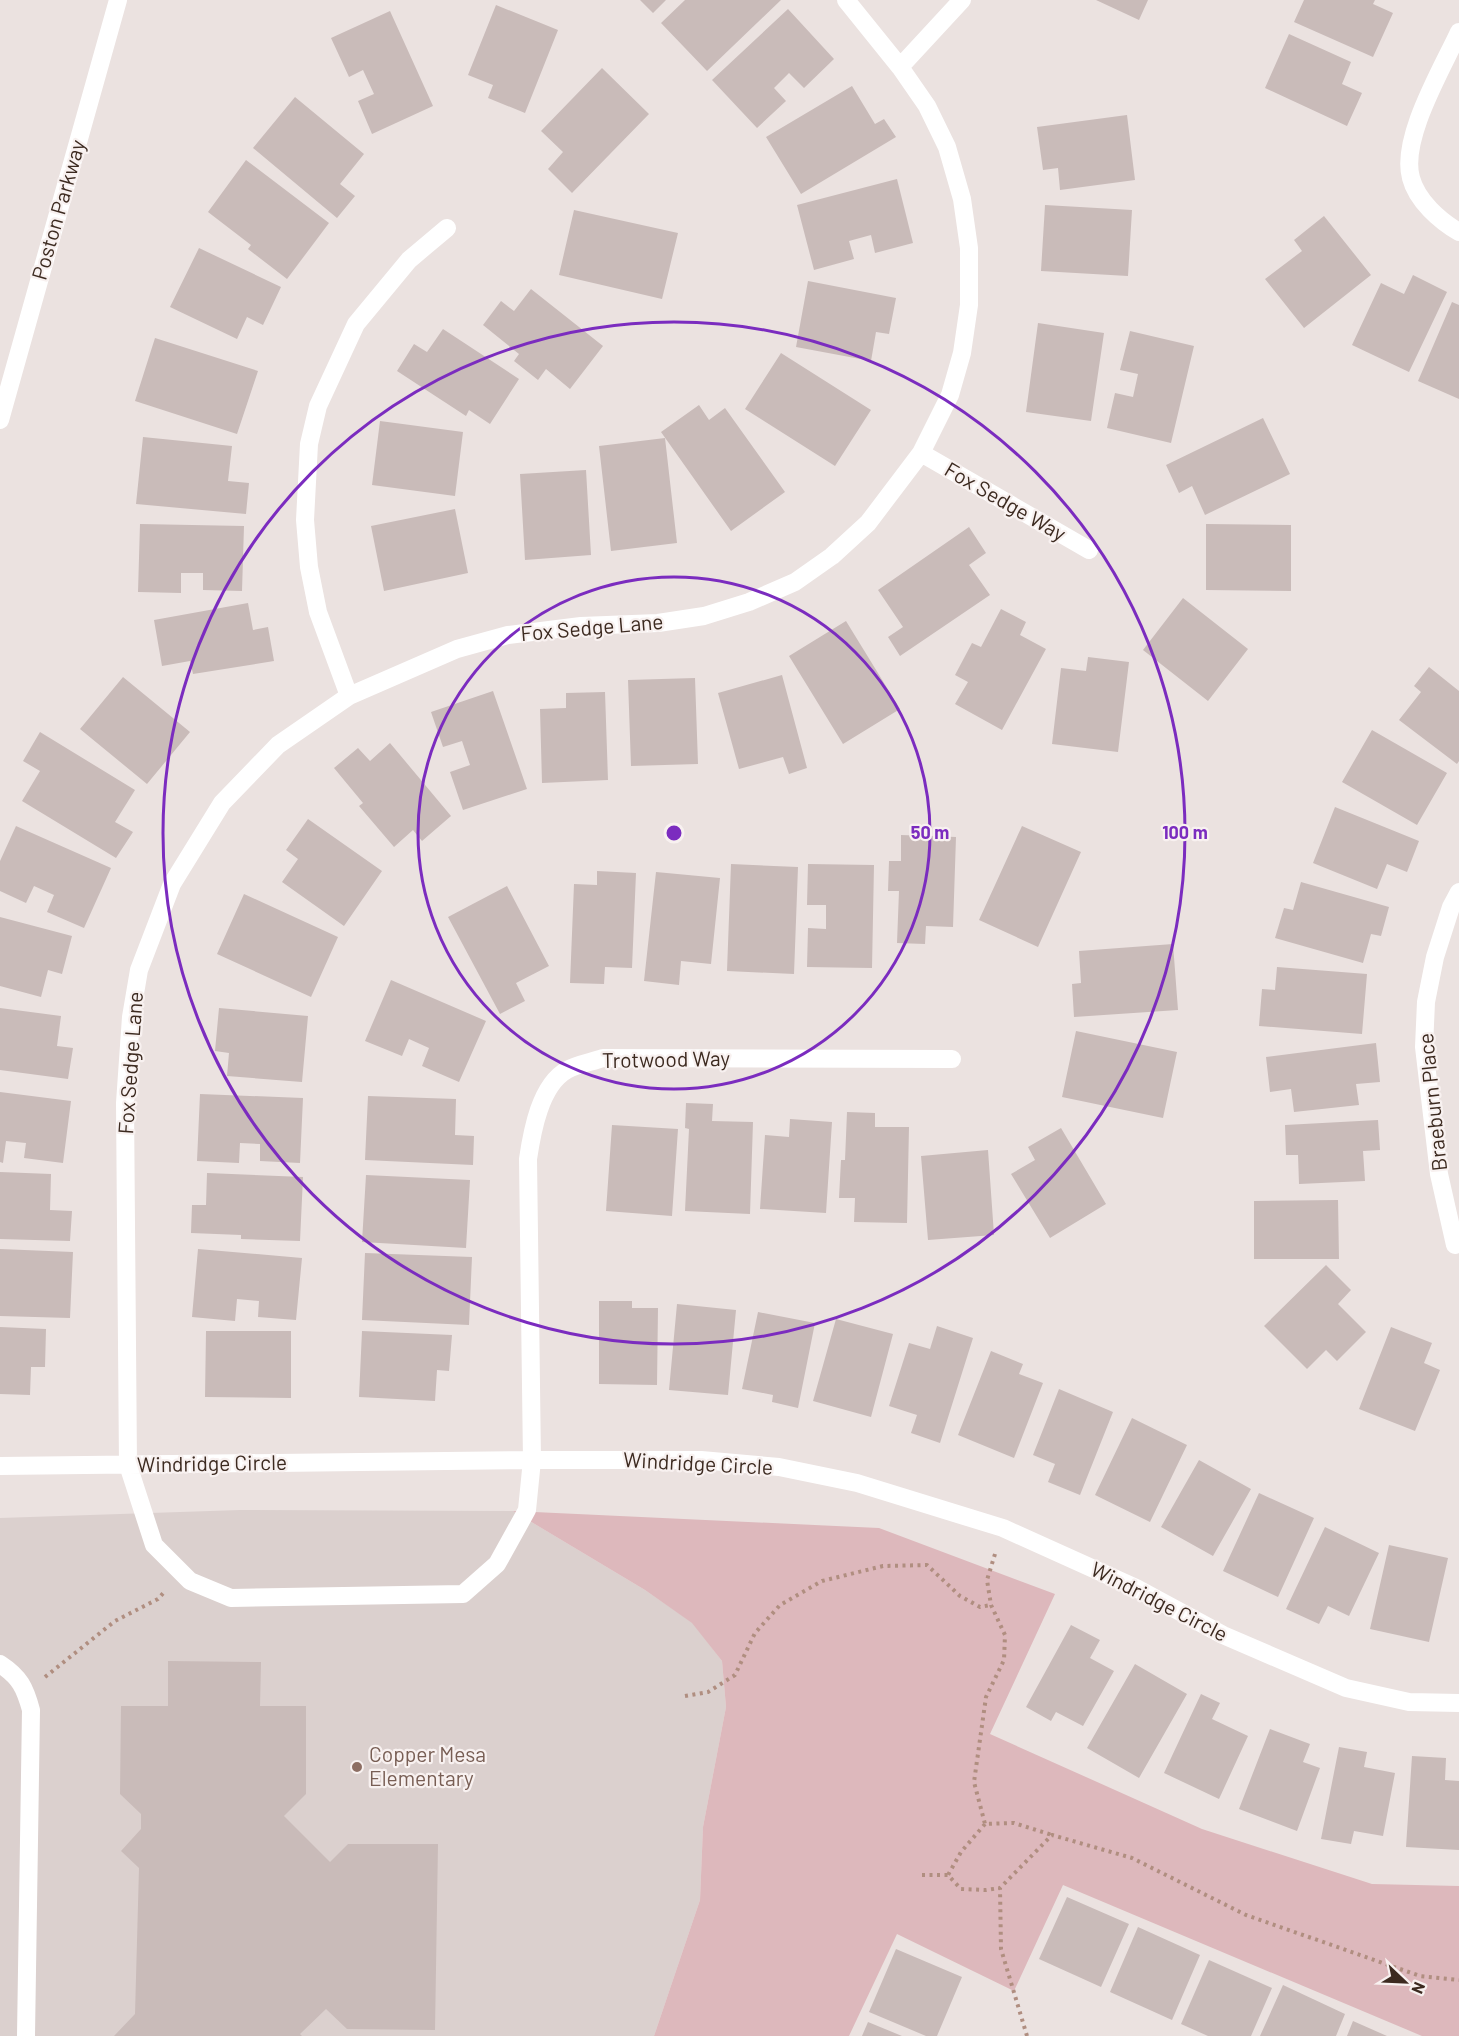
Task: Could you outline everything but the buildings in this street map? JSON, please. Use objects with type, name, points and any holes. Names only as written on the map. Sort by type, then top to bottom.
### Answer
[{"type":"street","name":"Poston Parkway","points":[[0,420],[118,0]]},
{"type":"street","name":"Fox Sedge Lane","points":[[183,1574],[154,1545],[128,1465],[125,1103],[131,1017],[139,970],[172,884],[222,803],[278,745],[349,696],[457,649],[508,635],[581,626],[658,623],[704,616],[749,602],[795,582],[832,556],[868,523],[921,453],[950,395],[962,353],[969,305],[969,248],[962,199],[946,147],[927,106],[900,67],[846,0]]},
{"type":"street","points":[[900,67],[962,0]]},
{"type":"street","points":[[1459,32],[1421,111],[1410,144],[1411,178],[1425,205],[1459,232]]},
{"type":"street","points":[[349,696],[318,612],[309,567],[305,520],[309,444],[318,406],[356,324],[409,260],[447,228]]},
{"type":"street","name":"Fox Sedge Way","points":[[921,453],[1089,550]]},
{"type":"street","name":"Braeburn Place","points":[[1455,1245],[1439,1174],[1424,1047],[1426,1002],[1435,957],[1451,907],[1459,892]]},
{"type":"street","name":"Trotwood Way","points":[[183,1574],[190,1581],[231,1598],[463,1594],[497,1564],[526,1510],[532,1460],[528,1159],[532,1130],[540,1106],[552,1085],[566,1071],[603,1058],[952,1059]]},
{"type":"street","name":"Windridge Circle","points":[[0,1466],[701,1460],[779,1467],[857,1483],[1003,1528],[1136,1588],[1223,1635],[1346,1688],[1409,1702],[1459,1703]]},
{"type":"street","points":[[0,1664],[14,1673],[26,1691],[31,1710],[27,2036]]},
{"type":"path","points":[[985,1824],[974,1782],[986,1697],[1004,1660],[1005,1635],[991,1605],[987,1580],[1003,1528]]},
{"type":"path","points":[[685,1696],[708,1692],[735,1675],[755,1633],[780,1605],[822,1581],[883,1566],[927,1565],[960,1596],[980,1607],[991,1605]]},
{"type":"path","points":[[26,1691],[61,1666],[115,1621],[158,1599],[183,1574]]},
{"type":"path","points":[[948,1875],[961,1852],[985,1824],[1014,1823],[1132,1858],[1246,1915],[1420,1976],[1459,1980]]},
{"type":"path","points":[[922,1875],[948,1875],[961,1889],[1000,1888],[1052,1835]]},
{"type":"path","points":[[1000,1888],[1001,1948],[1027,2036]]},
{"type":"shaded area","name":"Copper Mesa Elementary","points":[[240,1510],[513,1511],[645,1590],[693,1623],[722,1661],[726,1707],[703,1827],[700,1900],[654,2036],[0,2036],[0,1518]]},
{"type":"shaded area","points":[[513,1511],[879,1528],[1055,1594],[990,1734],[1202,1829],[1372,1884],[1459,1886],[1459,2036],[1422,2036],[1063,1885],[1014,1991],[897,1934],[849,2036],[654,2036],[700,1900],[703,1827],[726,1707],[722,1661],[692,1623],[645,1590]]},
{"type":"place","name":"Copper Mesa Elementary","points":[[357,1767]]}]
